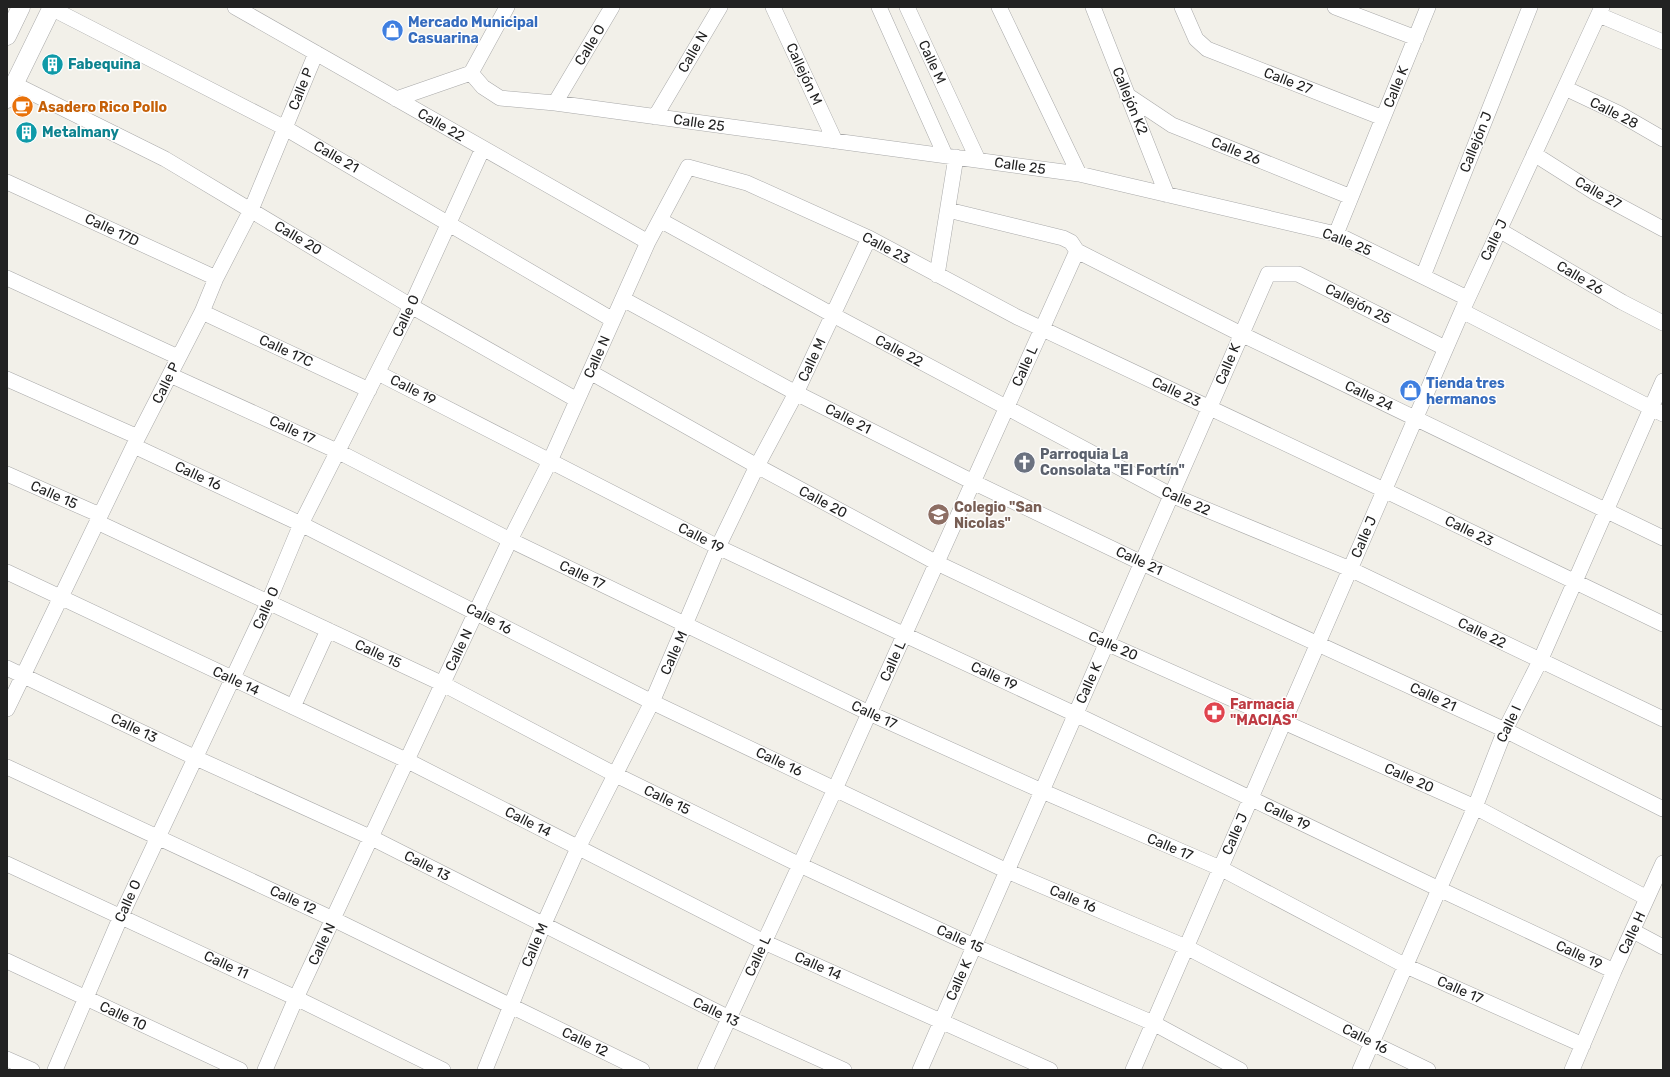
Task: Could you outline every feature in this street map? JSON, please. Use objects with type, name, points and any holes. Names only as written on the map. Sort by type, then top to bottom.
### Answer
[{"type":"street","points":[[7,36],[21,7]]},
{"type":"street","points":[[11,91],[51,7]]},
{"type":"street","name":"Calle 21","points":[[51,7],[285,128],[613,320]]},
{"type":"street","name":"Calle 22","points":[[235,7],[648,242]]},
{"type":"street","points":[[396,99],[471,73],[507,7]]},
{"type":"street","name":"Calle O","points":[[555,103],[612,7]]},
{"type":"street","name":"Calle N","points":[[655,117],[720,7]]},
{"type":"street","name":"Callejón M","points":[[773,7],[835,141]]},
{"type":"street","name":"Calle M","points":[[878,7],[951,156]]},
{"type":"street","name":"Calle M","points":[[907,7],[978,160]]},
{"type":"street","points":[[999,7],[1079,174]]},
{"type":"street","name":"Callejón K2","points":[[1093,7],[1167,195]]},
{"type":"street","name":"Calle 27","points":[[1182,7],[1196,39],[1207,49],[1383,118]]},
{"type":"street","points":[[1335,7],[1416,38]]},
{"type":"street","name":"Calle K","points":[[1336,234],[1428,7]]},
{"type":"street","name":"Callejón J","points":[[1423,276],[1530,7]]},
{"type":"street","points":[[1600,11],[1663,42]]},
{"type":"street","name":"Calle J","points":[[1133,1070],[1464,304],[1600,11]]},
{"type":"street","name":"Calle P","points":[[7,708],[136,442],[202,312],[216,278],[251,210],[316,53]]},
{"type":"street","name":"Calle 25","points":[[471,73],[483,87],[500,98],[555,103],[1079,174],[1336,234],[1423,276],[1464,304],[1657,411]]},
{"type":"street","name":"Calle 28","points":[[1564,88],[1618,113],[1663,139]]},
{"type":"street","name":"Calle 20","points":[[11,91],[165,159],[411,306],[578,400]]},
{"type":"street","name":"Calle 26","points":[[1127,95],[1172,125],[1351,197]]},
{"type":"street","name":"Calle O","points":[[55,1070],[121,916],[233,680],[268,603],[301,524],[411,306],[483,148]]},
{"type":"street","name":"Calle 27","points":[[1534,154],[1594,192],[1663,229]]},
{"type":"street","points":[[937,275],[948,210],[951,156]]},
{"type":"street","name":"Calle N","points":[[265,1070],[296,998],[408,761],[476,612],[550,461],[648,242],[688,167]]},
{"type":"street","name":"Calle 23","points":[[688,167],[747,183],[869,238],[1042,329],[1384,490],[1663,624]]},
{"type":"street","name":"Calle 17D","points":[[7,182],[216,278]]},
{"type":"street","points":[[948,210],[1063,238],[1072,242],[1077,251]]},
{"type":"street","name":"Calle 22","points":[[660,220],[833,315],[1171,495],[1350,569],[1663,719]]},
{"type":"street","name":"Calle 26","points":[[1499,230],[1622,302],[1663,323]]},
{"type":"street","name":"Calle M","points":[[485,1070],[543,926],[578,848],[616,776],[652,702],[718,547],[756,466],[796,393],[869,238]]},
{"type":"street","name":"Calle L","points":[[704,1070],[835,789],[1077,251]]},
{"type":"street","name":"Calle 24","points":[[1077,251],[1241,334],[1663,538]]},
{"type":"street","name":"Calle K","points":[[920,1070],[1268,274]]},
{"type":"street","name":"Callejón 25","points":[[1268,274],[1298,274],[1445,348]]},
{"type":"street","points":[[7,278],[178,357]]},
{"type":"street","name":"Calle 21","points":[[623,299],[796,393],[973,482],[1142,563],[1505,730],[1663,809]]},
{"type":"street","name":"Calle 17C","points":[[202,312],[369,390]]},
{"type":"street","name":"Calle 20","points":[[590,372],[756,466],[937,563],[1106,643],[1476,807],[1647,898]]},
{"type":"street","name":"Calle 19","points":[[378,373],[718,547],[1075,714],[1439,890],[1614,971]]},
{"type":"street","name":"Calle 17","points":[[170,375],[337,451],[510,540],[869,714],[1220,868],[1406,966],[1583,1045]]},
{"type":"street","name":"Calle 16","points":[[7,380],[301,524],[476,612],[562,658],[652,702],[1007,871],[1186,947],[1372,1043],[1428,1070]]},
{"type":"street","name":"Calle I","points":[[1360,1070],[1476,807],[1505,730],[1540,661],[1606,510],[1657,411],[1663,381]]},
{"type":"street","name":"Calle 15","points":[[7,474],[268,603],[443,684],[616,776],[800,865],[974,946],[1153,1023],[1240,1070]]},
{"type":"street","name":"Calle 14","points":[[7,572],[61,596],[233,680],[408,761],[764,942],[1050,1070]]},
{"type":"street","points":[[293,707],[328,630]]},
{"type":"street","name":"Calle 13","points":[[7,668],[196,758],[372,838],[543,926],[729,1018],[844,1070]]},
{"type":"street","name":"Calle 12","points":[[7,767],[158,836],[333,919],[642,1070]]},
{"type":"street","name":"Calle H","points":[[1572,1070],[1614,971],[1663,863]]},
{"type":"street","name":"Calle 11","points":[[7,864],[296,998],[443,1070]]},
{"type":"street","points":[[1633,931],[1663,947]]},
{"type":"street","name":"Calle 10","points":[[7,961],[240,1070]]},
{"type":"street","points":[[7,1059],[32,1070]]},
{"type":"place","name":"Mercado Municipal Casuarina","points":[[393,30]]},
{"type":"place","name":"Fabequina","points":[[52,64]]},
{"type":"place","name":"Asadero Rico Pollo","points":[[23,107]]},
{"type":"place","name":"Metalmany","points":[[27,132]]},
{"type":"place","name":"Tienda tres hermanos","points":[[1410,391]]},
{"type":"place","name":"Parroquia La Consolata \"El Fortín\"","points":[[1025,462]]},
{"type":"place","name":"Colegio \"San Nicolas\"","points":[[939,515]]},
{"type":"place","name":"Farmacia \"MACIAS\"","points":[[1214,712]]}]
